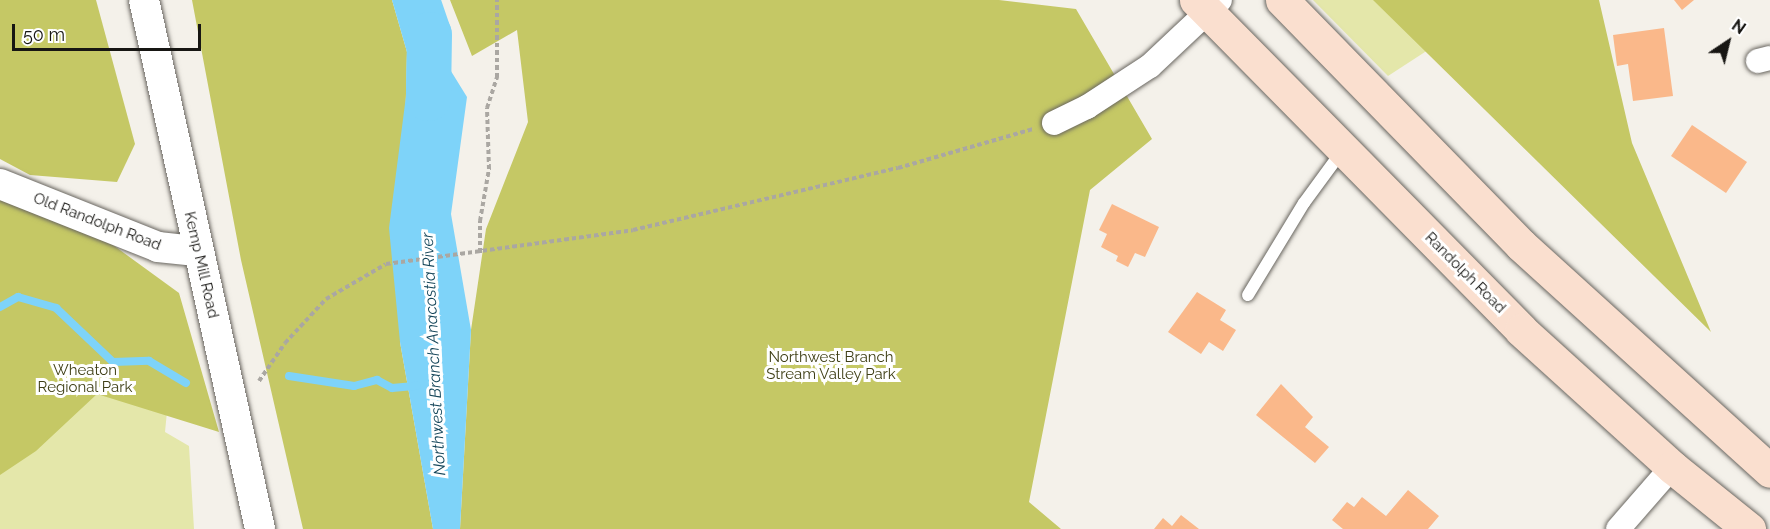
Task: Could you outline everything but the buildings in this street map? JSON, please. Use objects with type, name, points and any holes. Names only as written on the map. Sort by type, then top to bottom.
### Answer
[{"type":"main road","points":[[1282,0],[1521,245],[1770,471]]},
{"type":"main road","name":"Randolph Road","points":[[1208,4],[1342,150],[1521,330],[1672,466],[1749,529]]},
{"type":"street","name":"Kemp Mill Road","points":[[144,0],[197,251],[260,529]]},
{"type":"street","points":[[1054,123],[1088,107],[1150,66],[1208,4]]},
{"type":"street","name":"Old Randolph Road","points":[[0,184],[158,247],[197,251]]},
{"type":"street","points":[[1618,529],[1672,466]]},
{"type":"lane","points":[[1248,296],[1304,203],[1342,150]]},
{"type":"path","points":[[480,253],[480,220],[489,169],[487,108],[497,77],[497,0]]},
{"type":"path","points":[[259,381],[285,343],[326,299],[386,264],[469,255],[633,230],[898,168],[1054,123]]},
{"type":"green space","points":[[0,0],[96,0],[135,144],[117,182],[30,175],[0,159]]},
{"type":"green space","points":[[192,0],[392,0],[407,52],[400,342],[433,529],[303,529],[241,260]]},
{"type":"green space","name":"Northwest Branch Stream Valley Park","points":[[450,0],[999,0],[1076,9],[1152,139],[1090,190],[1029,502],[1061,529],[460,529],[471,330],[486,229],[528,122],[517,30],[472,56]]},
{"type":"green space","points":[[1313,0],[1505,0],[1388,76]]},
{"type":"green space","points":[[1373,0],[1599,0],[1632,143],[1711,332]]},
{"type":"green space","points":[[0,184],[69,213],[179,293],[219,432],[97,394],[36,451],[0,475]]},
{"type":"green space","name":"Wheaton Regional Park","points":[[0,228],[175,330],[165,432],[189,446],[194,529],[0,529]]},
{"type":"water","points":[[392,0],[407,0],[467,97],[451,214],[471,330],[460,529],[433,529],[400,342],[389,228],[406,96],[407,52]]},
{"type":"waterway","name":"Northwest Branch Anacostia River","points":[[417,0],[429,34],[428,98]]},
{"type":"waterway","points":[[0,307],[18,297],[56,308],[113,362],[149,361],[186,383]]},
{"type":"waterway","points":[[289,376],[354,386],[377,380],[392,388],[417,386]]}]
